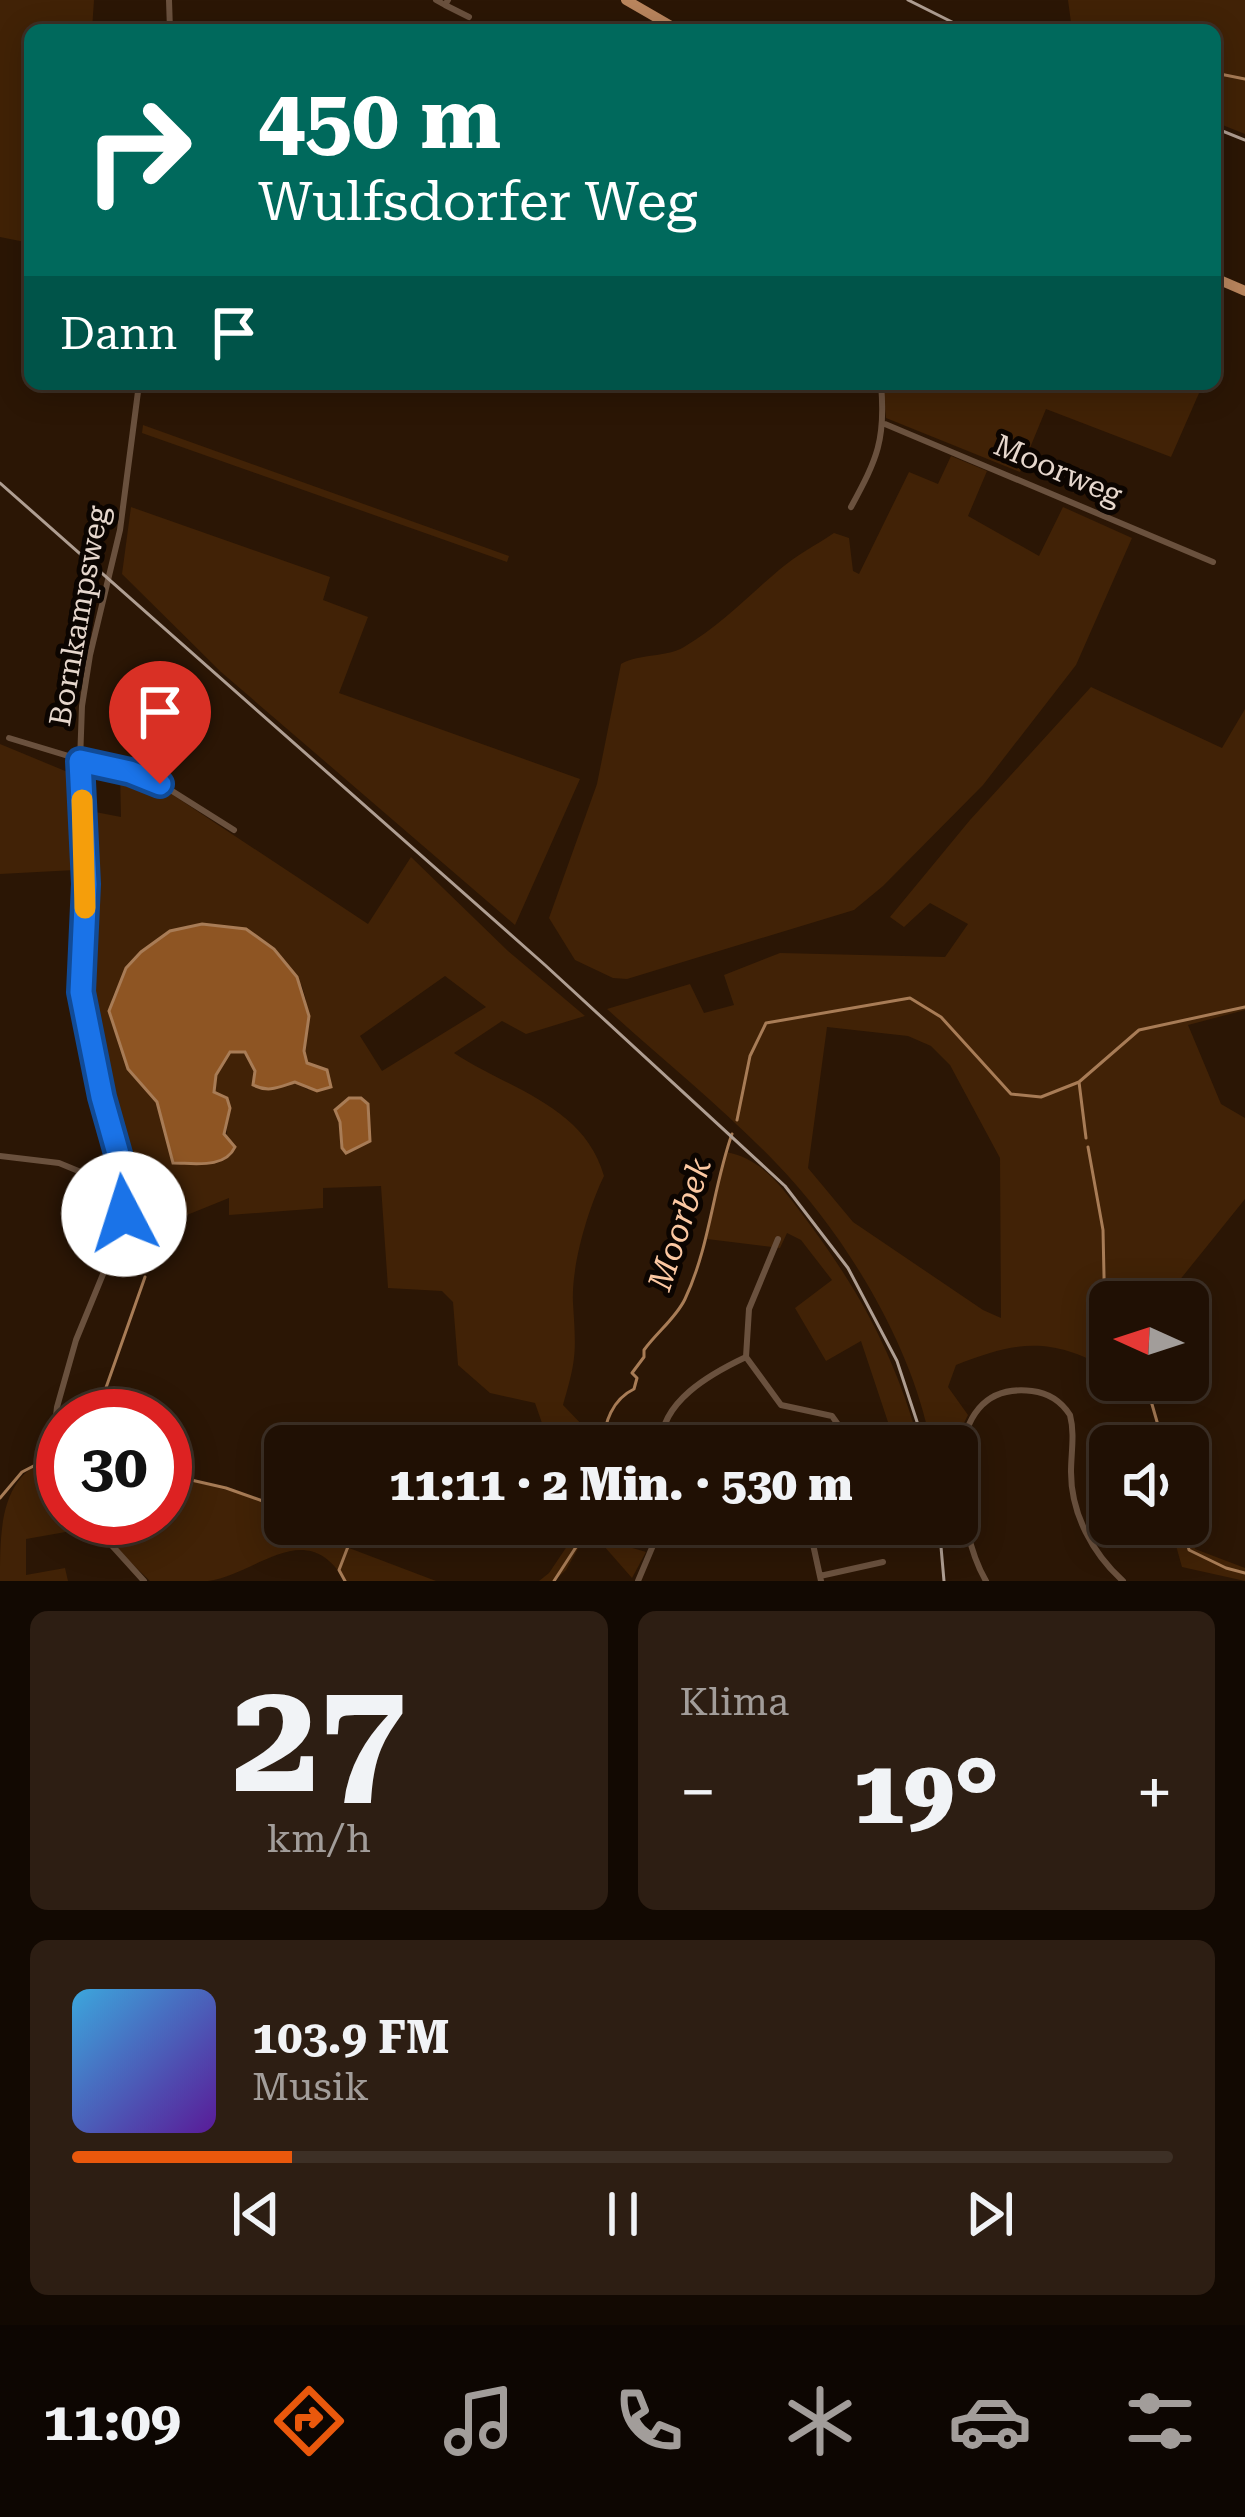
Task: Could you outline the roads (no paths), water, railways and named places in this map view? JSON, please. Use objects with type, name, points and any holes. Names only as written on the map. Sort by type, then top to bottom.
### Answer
[{"type":"main road","points":[[626,0],[668,24]]},
{"type":"street","points":[[436,0],[469,17]]},
{"type":"street","name":"Bornkampsweg","points":[[62,1389],[76,1340],[122,1225],[127,1191],[81,992],[86,884],[80,761],[85,689],[112,566],[139,390]]},
{"type":"street","points":[[850,507],[881,443],[885,424],[882,390]]},
{"type":"street","name":"Moorweg","points":[[885,424],[1213,562]]},
{"type":"street","points":[[9,738],[160,784],[234,830]]},
{"type":"street","points":[[0,1156],[59,1163],[127,1191]]},
{"type":"street","points":[[778,1239],[749,1309],[746,1358],[781,1405],[832,1416],[837,1425]]},
{"type":"street","points":[[664,1425],[666,1415],[721,1369],[746,1358]]},
{"type":"street","points":[[986,1581],[962,1519],[959,1480],[964,1440],[972,1421],[990,1401],[1028,1390],[1054,1397],[1070,1415],[1071,1480],[1078,1514],[1095,1548],[1124,1581]]},
{"type":"street","points":[[111,1545],[144,1581]]},
{"type":"street","points":[[638,1581],[653,1545]]},
{"type":"street","points":[[814,1545],[821,1578],[883,1562]]},
{"type":"waterway","points":[[1221,74],[1245,79]]},
{"type":"waterway","name":"Moorbek","points":[[737,1120],[750,1056],[766,1023],[910,998],[941,1017],[1011,1094],[1041,1097],[1079,1082],[1139,1030],[1245,1007]]},
{"type":"waterway","points":[[1079,1082],[1086,1138]]},
{"type":"waterway","name":"Moorbek","points":[[606,1425],[620,1399],[634,1389],[637,1378],[632,1373],[644,1350],[681,1306],[693,1279],[732,1134]]},
{"type":"waterway","points":[[1088,1147],[1103,1230],[1104,1281]]},
{"type":"waterway","points":[[106,1389],[145,1277]]},
{"type":"waterway","points":[[1151,1401],[1158,1425]]},
{"type":"waterway","name":"Moorbek","points":[[0,1498],[22,1472],[36,1465]]},
{"type":"waterway","name":"Moorbek","points":[[192,1480],[264,1502]]},
{"type":"waterway","name":"Moorbek","points":[[345,1581],[339,1570],[349,1545]]},
{"type":"waterway","name":"Moorbek","points":[[554,1581],[577,1545]]},
{"type":"waterway","points":[[1188,1545],[1189,1550],[1245,1573]]},
{"type":"railway","points":[[908,0],[956,24]]},
{"type":"railway","points":[[1221,130],[1245,140]]},
{"type":"railway","points":[[0,483],[545,965],[785,1186],[848,1268],[897,1361],[918,1425]]},
{"type":"railway","points":[[941,1545],[944,1581]]}]
